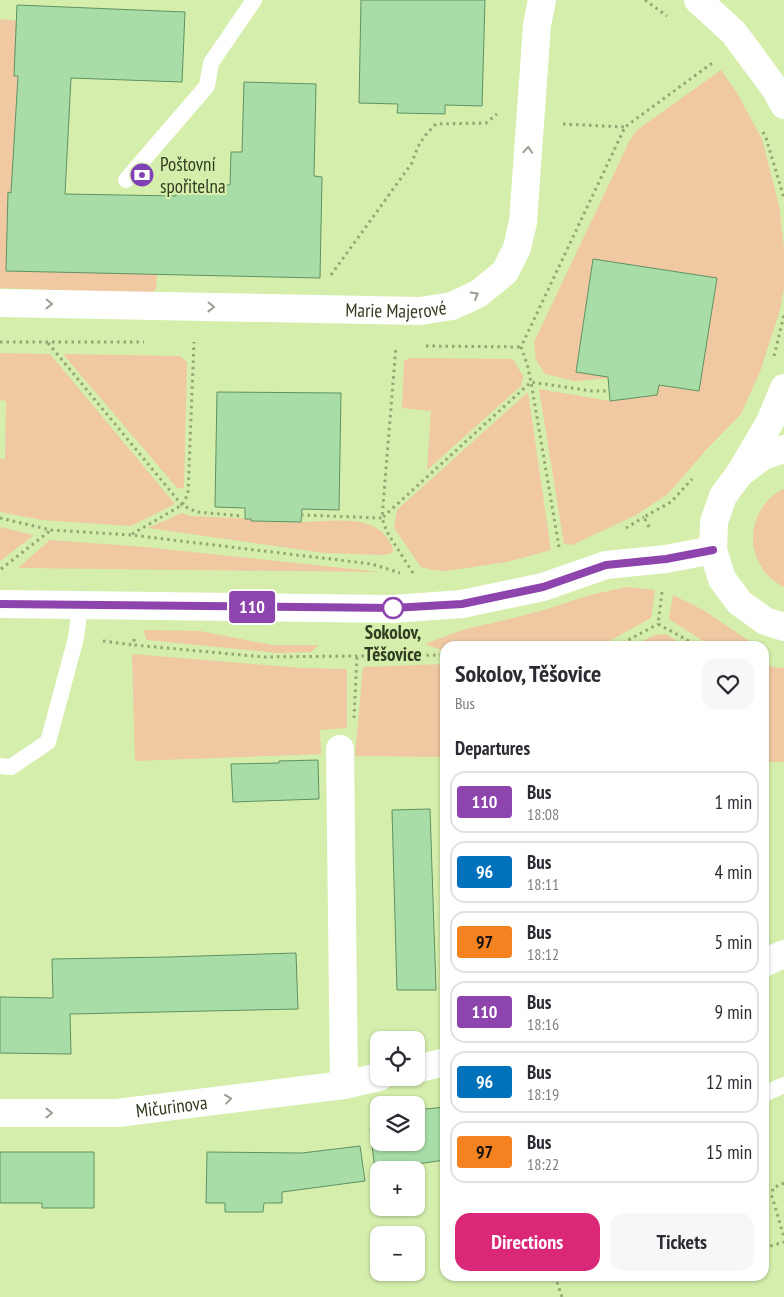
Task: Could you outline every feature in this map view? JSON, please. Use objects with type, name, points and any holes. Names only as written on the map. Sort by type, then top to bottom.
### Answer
[{"type":"street","name":"Marie Majerové","points":[[0,303],[420,311],[452,306],[478,294],[505,272],[517,248],[522,222],[537,24],[542,0]]},
{"type":"street","points":[[698,0],[734,33],[776,90],[784,105]]},
{"type":"street","points":[[784,388],[770,422],[724,496],[714,522],[713,550],[722,579],[740,603],[764,621],[784,627]]},
{"type":"street","points":[[740,473],[763,456],[784,449]]},
{"type":"street","points":[[0,604],[393,608],[462,604],[543,587],[606,565],[666,559],[713,550]]},
{"type":"street","points":[[340,749],[344,1085]]},
{"type":"street","points":[[769,961],[784,954]]},
{"type":"street","points":[[425,1067],[440,1063]]},
{"type":"street","name":"Mičurinova","points":[[0,1113],[117,1113],[344,1085],[370,1079]]},
{"type":"lane","points":[[126,180],[207,86],[211,63],[254,0]]},
{"type":"lane","points":[[0,766],[11,767],[48,742],[76,638],[80,606]]},
{"type":"lane","points":[[769,1092],[784,1085]]},
{"type":"path","points":[[645,0],[670,18]]},
{"type":"path","points":[[560,555],[531,382],[521,347],[625,127],[718,59]]},
{"type":"path","points":[[330,276],[412,163],[417,148],[436,124],[486,123],[501,112]]},
{"type":"path","points":[[530,122],[625,127]]},
{"type":"path","points":[[762,130],[784,198]]},
{"type":"path","points":[[48,342],[182,506],[197,512],[242,516]]},
{"type":"path","points":[[131,535],[182,506],[188,494],[194,342]]},
{"type":"path","points":[[0,518],[52,530],[131,535],[372,564],[416,578],[387,532],[382,518],[396,346]]},
{"type":"path","points":[[531,382],[592,391],[609,391]]},
{"type":"path","points":[[301,515],[382,518],[531,382]]},
{"type":"path","points":[[621,530],[644,517]]},
{"type":"path","points":[[0,570],[52,530]]},
{"type":"path","points":[[626,641],[658,624]]},
{"type":"path","points":[[340,749],[352,743],[357,657]]},
{"type":"path","points":[[784,1183],[773,1188],[772,1196],[784,1237]]},
{"type":"path","points":[[769,1246],[784,1242]]},
{"type":"path","points":[[557,1281],[562,1297]]},
{"type":"shaded area","points":[[0,19],[17,21],[15,76],[18,76],[11,193],[8,193],[157,274],[156,289],[152,293],[0,288]]},
{"type":"shaded area","points":[[721,70],[737,93],[762,139],[779,206],[784,248],[784,287],[780,310],[760,372],[741,414],[705,451],[668,494],[636,515],[572,545],[564,544],[539,389],[610,401],[657,395],[659,385],[699,391],[716,278],[593,259],[576,372],[615,378],[574,381],[545,374],[536,360],[534,342],[629,142],[637,130]]},
{"type":"shaded area","points":[[0,353],[50,354],[175,504],[131,526],[42,520],[0,512],[0,459],[5,459],[6,401],[0,400]]},
{"type":"shaded area","points":[[63,354],[180,356],[187,362],[184,487],[178,489]]},
{"type":"shaded area","points":[[410,358],[513,359],[523,376],[521,386],[427,470],[431,411],[402,408],[404,361]]},
{"type":"shaded area","points":[[528,392],[551,550],[507,562],[446,571],[421,567],[394,528],[397,510]]},
{"type":"shaded area","points":[[784,489],[784,587],[774,581],[759,564],[753,543],[753,531],[756,520],[765,503]]},
{"type":"shaded area","points":[[182,513],[190,516],[251,519],[252,521],[264,522],[360,522],[371,525],[380,531],[390,542],[393,553],[384,555],[325,553],[148,528]]},
{"type":"shaded area","points":[[0,527],[34,535],[0,561]]},
{"type":"shaded area","points":[[50,540],[145,547],[380,572],[18,568]]},
{"type":"shaded area","points":[[627,587],[655,590],[651,618],[609,641],[440,641],[440,649],[425,644],[462,630],[544,610],[590,595]]},
{"type":"shaded area","points":[[673,595],[705,611],[749,641],[703,641],[669,619]]},
{"type":"shaded area","points":[[143,630],[200,631],[272,645],[319,645],[311,652],[278,653],[147,640]]},
{"type":"shaded area","points":[[666,634],[676,641],[643,641],[655,635]]},
{"type":"shaded area","points":[[132,654],[301,668],[347,669],[347,728],[320,730],[321,754],[135,761]]},
{"type":"shaded area","points":[[440,664],[440,757],[355,756],[363,667]]},
{"type":"shaded area","points":[[769,665],[784,668],[784,762],[769,762]]},
{"type":"building","points":[[361,0],[485,0],[482,106],[445,105],[445,114],[397,113],[398,104],[359,103]]},
{"type":"building","points":[[17,5],[185,12],[182,82],[71,78],[65,194],[176,196],[177,184],[230,185],[231,152],[242,152],[244,82],[316,84],[314,176],[322,177],[320,278],[6,271],[8,192],[11,193],[18,76],[14,76]]},
{"type":"building","points":[[593,259],[717,278],[699,391],[659,385],[657,395],[610,401],[608,377],[576,372]]},
{"type":"building","points":[[217,392],[341,393],[339,510],[302,509],[301,522],[251,521],[251,519],[245,519],[245,508],[215,507]]},
{"type":"building","points":[[318,760],[319,799],[233,802],[231,764]]},
{"type":"building","points":[[430,809],[436,990],[397,990],[392,810]]},
{"type":"building","points":[[296,953],[298,1009],[70,1014],[71,1054],[0,1053],[0,997],[53,998],[52,959]]},
{"type":"building","points":[[440,1108],[440,1161],[425,1163],[425,1161],[374,1161],[373,1151],[425,1151],[425,1109]]},
{"type":"building","points":[[360,1146],[365,1181],[282,1192],[282,1203],[264,1203],[263,1212],[225,1212],[225,1203],[206,1203],[207,1152],[302,1153]]},
{"type":"building","points":[[0,1152],[94,1152],[94,1208],[42,1208],[42,1203],[0,1203]]},
{"type":"bus line","name":"110","points":[[0,604],[393,608],[462,604],[543,587],[606,565],[666,559],[713,550]]},
{"type":"place","name":"Poštovní spořitelna","points":[[142,175]]},
{"type":"place","name":"Sokolov, Těšovice","points":[[393,608]]}]
